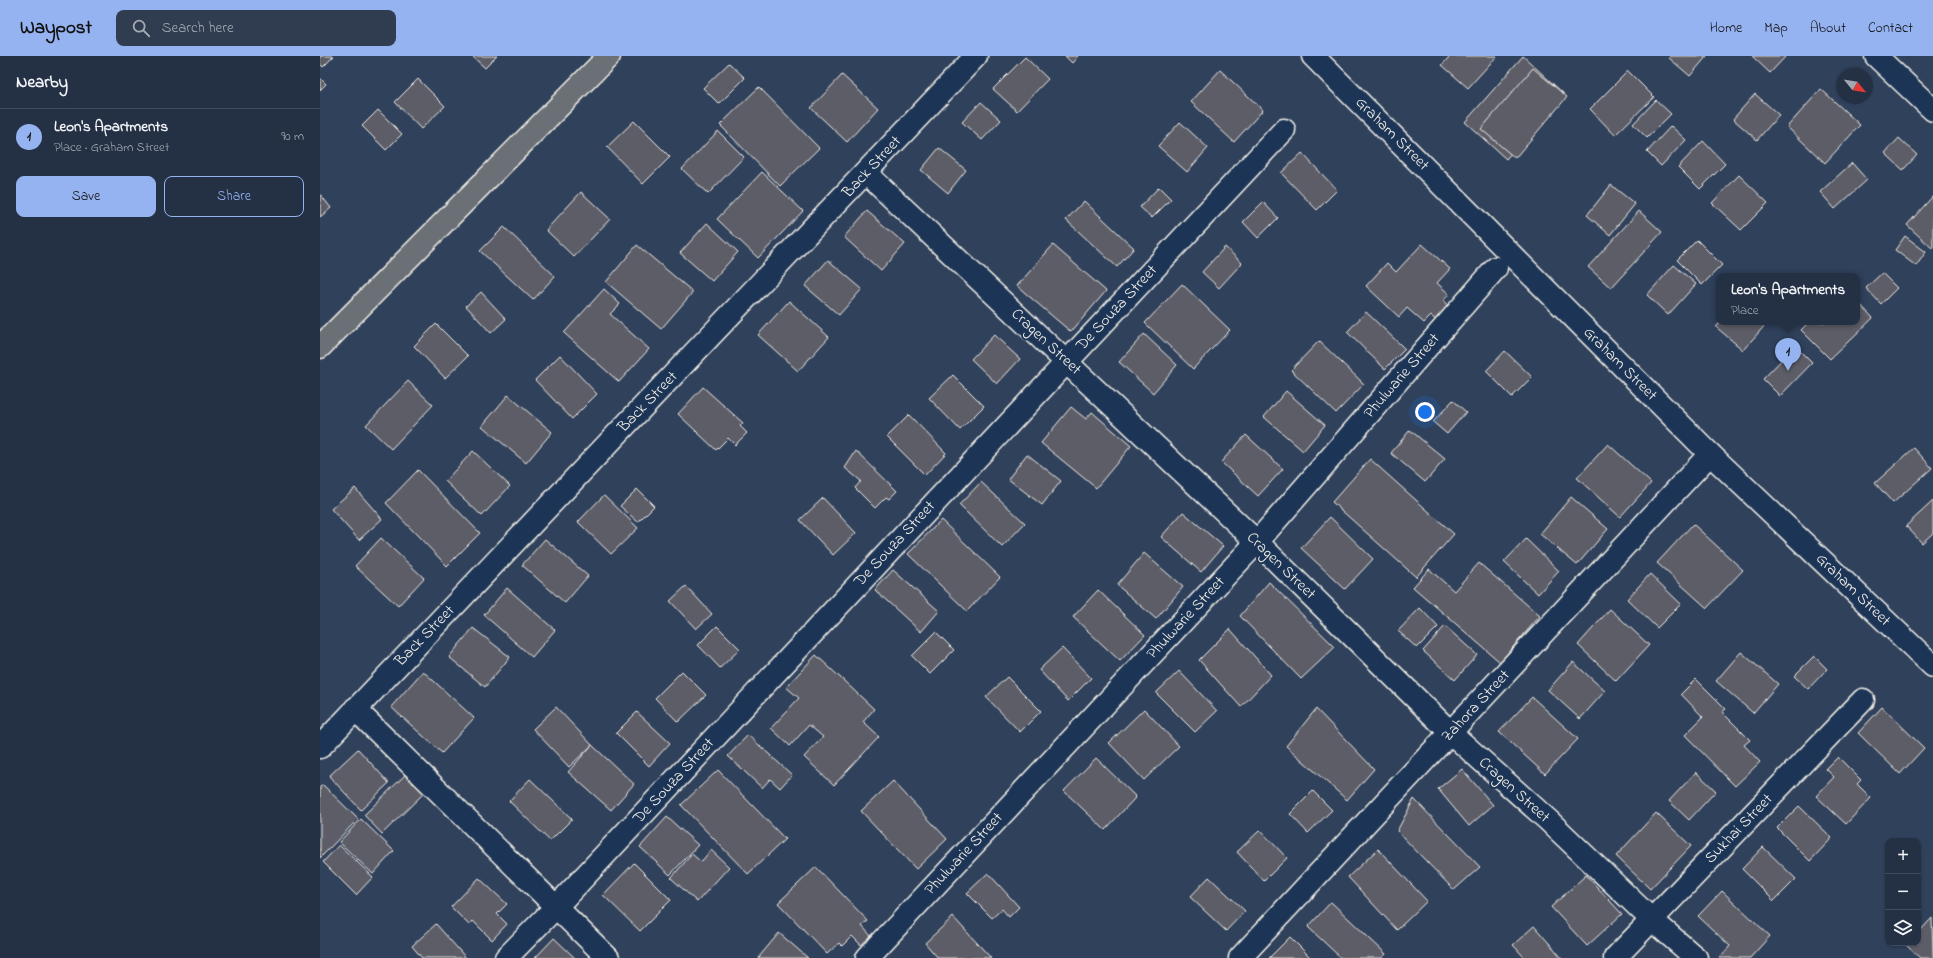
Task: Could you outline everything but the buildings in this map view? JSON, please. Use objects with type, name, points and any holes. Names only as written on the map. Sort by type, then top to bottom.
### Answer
[{"type":"main road","points":[[320,347],[609,56]]},
{"type":"street","name":"Back Street","points":[[320,747],[976,56]]},
{"type":"street","name":"Graham Street","points":[[1313,56],[1710,454],[1933,666]]},
{"type":"street","points":[[1876,56],[1933,110]]},
{"type":"street","name":"De Souza Street","points":[[506,958],[556,907],[1284,130]]},
{"type":"street","name":"Cragen Street","points":[[866,173],[1257,542],[1451,733],[1549,821],[1652,920],[1696,958]]},
{"type":"street","name":"Phulwarie Street","points":[[867,958],[1257,542],[1496,268]]},
{"type":"street","name":"Zahora Street","points":[[1240,958],[1710,454]]},
{"type":"street","name":"Sukhai Street","points":[[1615,958],[1863,700]]},
{"type":"street","points":[[355,709],[608,958]]},
{"type":"place","name":"Leon's Apartments","points":[[1788,371]]}]
